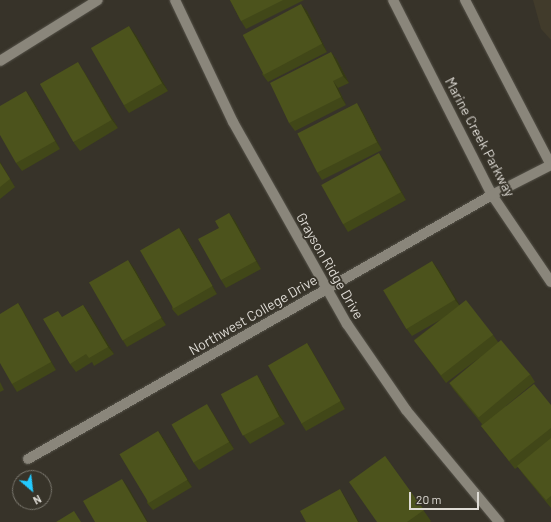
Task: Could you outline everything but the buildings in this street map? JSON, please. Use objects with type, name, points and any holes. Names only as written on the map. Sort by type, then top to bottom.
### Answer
[{"type":"street","points":[[0,61],[98,0]]},
{"type":"street","name":"Grayson Ridge Drive","points":[[175,0],[233,122],[326,290],[374,366],[402,404],[499,522]]},
{"type":"street","name":"Marine Creek Parkway","points":[[393,0],[492,195],[551,282]]},
{"type":"street","points":[[465,0],[551,165]]},
{"type":"street","name":"Northwest College Drive","points":[[28,460],[492,195],[551,165]]},
{"type":"shaded area","points":[[533,0],[551,0],[551,40],[541,29]]}]
